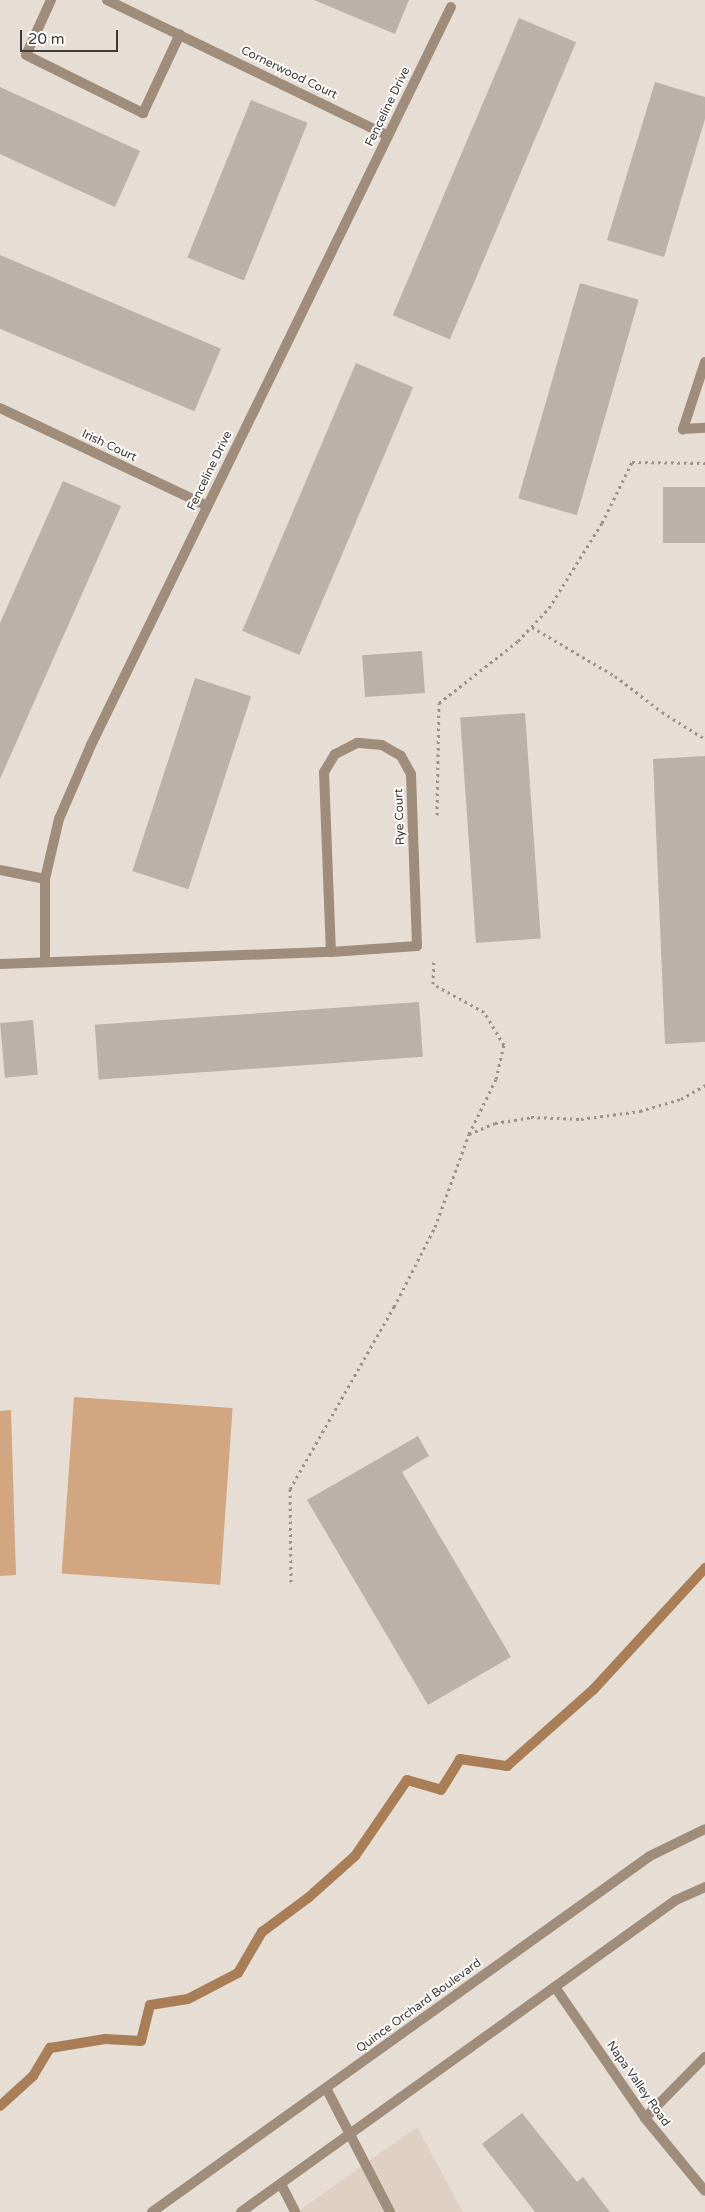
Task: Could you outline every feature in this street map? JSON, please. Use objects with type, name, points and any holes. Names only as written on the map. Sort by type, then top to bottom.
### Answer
[{"type":"street","points":[[51,0],[26,55],[143,113],[180,34]]},
{"type":"street","name":"Cornerwood Court","points":[[107,0],[388,136]]},
{"type":"street","name":"Fenceline Drive","points":[[45,962],[45,879],[59,819],[87,755],[207,506],[451,7]]},
{"type":"street","points":[[705,362],[683,429],[705,428]]},
{"type":"street","name":"Irish Court","points":[[0,408],[207,506]]},
{"type":"street","name":"Rye Court","points":[[0,964],[331,952],[417,946],[411,774],[401,756],[382,745],[357,743],[334,754],[324,772],[331,952]]},
{"type":"street","points":[[0,870],[45,879]]},
{"type":"street","name":"Quince Orchard Boulevard","points":[[152,2212],[650,1856],[705,1829]]},
{"type":"street","points":[[241,2212],[676,1900],[705,1887]]},
{"type":"street","name":"Napa Valley Road","points":[[555,1987],[644,2118],[705,2191]]},
{"type":"street","points":[[644,2118],[705,2057]]},
{"type":"street","points":[[326,2088],[390,2212]]},
{"type":"street","points":[[281,2184],[296,2212]]},
{"type":"path","points":[[437,820],[439,703],[518,641],[549,608],[602,523],[632,462],[705,463]]},
{"type":"path","points":[[532,627],[615,676],[662,712],[705,738]]},
{"type":"path","points":[[291,1582],[290,1489],[389,1316],[435,1227],[469,1134],[496,1079],[504,1045],[484,1012],[433,984],[434,955]]},
{"type":"path","points":[[469,1134],[495,1123],[530,1116],[582,1119],[640,1111],[681,1099],[705,1085]]},
{"type":"shaded area","points":[[74,1397],[233,1408],[220,1585],[62,1574]]},
{"type":"shaded area","points":[[11,1410],[16,1575],[0,1576],[0,1411]]},
{"type":"shaded area","points":[[417,2127],[463,2212],[297,2212]]},
{"type":"building","points":[[314,0],[409,0],[395,34]]},
{"type":"building","points":[[519,18],[576,42],[450,340],[393,315]]},
{"type":"building","points":[[655,82],[705,97],[705,119],[664,257],[607,240]]},
{"type":"building","points":[[0,87],[140,151],[115,207],[0,154]]},
{"type":"building","points":[[251,100],[308,123],[244,280],[187,258]]},
{"type":"building","points":[[0,255],[221,349],[194,411],[0,329]]},
{"type":"building","points":[[580,283],[639,300],[577,515],[518,498]]},
{"type":"building","points":[[356,363],[413,387],[299,655],[242,631]]},
{"type":"building","points":[[63,481],[121,506],[0,779],[0,623]]},
{"type":"building","points":[[663,487],[705,487],[705,543],[663,543]]},
{"type":"building","points":[[422,651],[425,693],[365,697],[362,655]]},
{"type":"building","points":[[195,678],[251,696],[188,889],[132,871]]},
{"type":"building","points":[[525,713],[541,938],[476,943],[460,718]]},
{"type":"building","points":[[705,756],[705,1042],[665,1044],[653,759]]},
{"type":"building","points":[[419,1002],[423,1057],[99,1080],[95,1025]]},
{"type":"building","points":[[33,1020],[38,1075],[5,1078],[0,1023]]},
{"type":"building","points":[[418,1436],[429,1456],[402,1472],[511,1657],[428,1705],[307,1500]]},
{"type":"building","points":[[522,2113],[577,2182],[583,2177],[610,2212],[535,2212],[482,2144]]},
{"type":"waterway","points":[[0,2106],[33,2076],[50,2048],[105,2039],[141,2041],[150,2005],[188,1999],[238,1973],[262,1932],[308,1898],[355,1856],[407,1780],[441,1790],[460,1759],[507,1766],[593,1690],[705,1568]]}]
